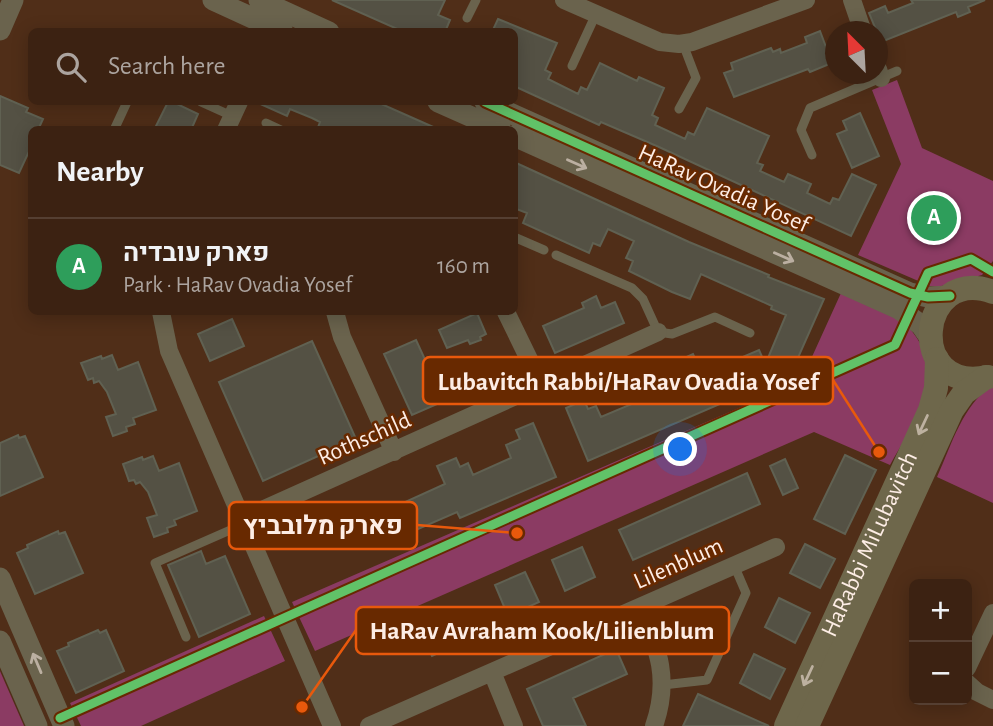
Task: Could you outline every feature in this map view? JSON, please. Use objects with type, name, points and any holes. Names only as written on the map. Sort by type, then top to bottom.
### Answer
[{"type":"main road","points":[[971,293],[993,275]]},
{"type":"main road","name":"HaRabbi MiLubavitch","points":[[786,726],[930,410],[936,388],[930,327],[934,313],[971,293]]},
{"type":"main road","points":[[933,349],[946,369],[958,376],[972,379],[989,376]]},
{"type":"main road","name":"HaRabbi MiLubavitch","points":[[807,726],[952,410],[968,389],[989,376]]},
{"type":"street","points":[[0,30],[13,0]]},
{"type":"street","points":[[213,0],[312,28]]},
{"type":"street","points":[[259,0],[279,20]]},
{"type":"street","points":[[564,0],[654,41],[670,44],[683,44],[806,0]]},
{"type":"street","points":[[852,0],[859,21]]},
{"type":"street","points":[[446,105],[492,126]]},
{"type":"street","name":"HaRav Ovadia Yosef","points":[[492,105],[906,291],[924,296],[971,293]]},
{"type":"street","name":"HaRav Ovadia Yosef","points":[[518,138],[900,309],[921,325],[933,349]]},
{"type":"street","points":[[162,315],[169,351],[332,726]]},
{"type":"street","points":[[336,315],[339,331],[394,452]]},
{"type":"street","points":[[507,315],[542,386]]},
{"type":"street","name":"Rothschild","points":[[243,522],[658,332]]},
{"type":"street","name":"Lilenblum","points":[[369,726],[776,547]]},
{"type":"street","points":[[0,578],[64,726]]},
{"type":"street","points":[[640,607],[657,650],[663,685],[659,712],[653,726]]},
{"type":"street","points":[[972,657],[993,613]]},
{"type":"street","points":[[0,641],[37,726]]},
{"type":"street","points":[[492,672],[514,726]]},
{"type":"street","points":[[972,689],[993,700]]},
{"type":"lane","points":[[467,18],[476,0]]},
{"type":"lane","points":[[572,66],[596,14]]},
{"type":"lane","points":[[679,109],[696,78],[683,44]]},
{"type":"lane","points":[[812,155],[801,130],[810,108],[861,84]]},
{"type":"lane","points":[[116,126],[126,105]]},
{"type":"lane","points":[[208,105],[232,116]]},
{"type":"lane","points":[[266,123],[272,126]]},
{"type":"lane","points":[[518,239],[544,250]]},
{"type":"lane","points":[[556,256],[632,288],[643,299],[658,332],[672,334],[715,317],[750,333]]},
{"type":"lane","points":[[186,637],[155,563],[243,522]]},
{"type":"lane","points":[[663,685],[707,680],[747,593],[734,565]]},
{"type":"shaded area","points":[[897,80],[922,148],[993,181],[993,261],[982,275],[938,287],[930,286],[858,255],[901,164],[872,90]]},
{"type":"shaded area","points":[[841,293],[883,310],[905,324],[919,342],[928,364],[930,376],[926,398],[890,465],[814,432],[315,651],[292,602],[801,381]]},
{"type":"shaded area","points":[[993,384],[993,503],[937,477],[966,414],[982,393]]},
{"type":"shaded area","points":[[264,616],[285,661],[141,726],[81,726],[70,703]]},
{"type":"shaded area","points":[[0,671],[24,726],[0,726]]},
{"type":"building","points":[[332,0],[445,0],[438,15],[450,20],[447,28],[395,28]]},
{"type":"building","points":[[911,0],[985,0],[968,7],[970,12],[958,17],[956,12],[888,39],[888,21],[872,21],[869,13],[885,6],[888,13],[913,3]]},
{"type":"building","points":[[498,19],[557,43],[545,70],[551,73],[548,79],[578,94],[581,87],[587,90],[600,63],[637,81],[639,77],[664,88],[652,115],[658,118],[655,125],[685,139],[688,132],[694,135],[707,108],[769,136],[757,163],[763,165],[760,171],[784,182],[788,174],[811,184],[807,193],[830,204],[833,198],[839,200],[852,174],[876,185],[851,236],[659,147],[601,122],[599,125],[518,88],[518,28],[494,28]]},
{"type":"building","points":[[820,31],[825,44],[825,66],[810,72],[808,69],[734,97],[724,73],[733,70],[731,63],[771,48],[773,52],[780,49],[781,53],[807,43],[805,37]]},
{"type":"building","points":[[0,96],[28,108],[26,112],[43,119],[40,126],[28,126],[28,154],[19,173],[0,165]]},
{"type":"building","points":[[166,105],[179,105],[198,114],[193,126],[156,126]]},
{"type":"building","points":[[263,105],[384,105],[431,126],[318,126],[320,122],[290,109],[287,116]]},
{"type":"building","points":[[860,113],[879,156],[852,168],[837,134],[847,130],[843,121]]},
{"type":"building","points":[[518,164],[689,242],[769,275],[768,277],[824,299],[793,369],[768,358],[786,315],[771,309],[772,306],[701,274],[690,299],[629,271],[633,261],[626,258],[634,241],[608,229],[600,246],[593,243],[589,253],[523,223],[527,213],[518,210]]},
{"type":"building","points":[[596,296],[601,308],[615,302],[624,323],[555,353],[543,326],[584,308],[582,303]]},
{"type":"building","points":[[478,315],[486,334],[480,337],[481,340],[470,344],[468,340],[447,348],[439,330]]},
{"type":"building","points":[[232,319],[244,346],[210,361],[198,334]]},
{"type":"building","points":[[416,340],[444,401],[412,415],[384,354]]},
{"type":"building","points":[[312,341],[356,439],[263,481],[219,382]]},
{"type":"building","points":[[759,350],[773,381],[588,461],[566,408],[584,400],[588,409],[596,406],[601,417],[639,401],[634,388],[648,382],[644,373],[693,354],[697,363],[705,360],[710,371]]},
{"type":"building","points":[[112,355],[118,370],[138,362],[156,410],[133,418],[135,424],[126,427],[127,431],[113,436],[106,417],[116,414],[107,392],[99,381],[94,383],[93,378],[88,380],[81,363]]},
{"type":"building","points":[[533,423],[556,477],[460,518],[457,512],[393,540],[381,513],[445,484],[437,466],[456,458],[460,467],[468,463],[473,475],[511,458],[506,445],[520,439],[516,430]]},
{"type":"building","points":[[18,435],[19,438],[25,436],[43,477],[0,496],[0,443]]},
{"type":"building","points":[[845,455],[876,470],[845,534],[814,519]]},
{"type":"building","points":[[153,456],[159,471],[179,463],[197,511],[174,520],[176,525],[167,528],[168,532],[154,537],[147,518],[157,515],[148,492],[140,482],[136,484],[134,480],[129,481],[123,464]]},
{"type":"building","points":[[785,459],[798,488],[783,495],[770,466]]},
{"type":"building","points":[[747,473],[760,504],[633,560],[619,530]]},
{"type":"building","points":[[58,531],[59,534],[65,532],[83,573],[35,594],[17,553],[28,548],[27,545]]},
{"type":"building","points":[[805,544],[835,559],[820,588],[790,573]]},
{"type":"building","points":[[582,547],[595,577],[565,591],[552,560]]},
{"type":"building","points":[[201,551],[206,564],[225,556],[250,614],[199,637],[168,565]]},
{"type":"building","points":[[525,572],[539,602],[508,616],[495,585]]},
{"type":"building","points":[[779,598],[810,613],[795,643],[765,627]]},
{"type":"building","points":[[470,613],[480,634],[432,656],[422,634]]},
{"type":"building","points":[[98,630],[100,633],[106,630],[124,671],[76,693],[57,651],[69,646],[68,643]]},
{"type":"building","points":[[616,649],[627,674],[573,698],[586,726],[543,726],[527,689]]},
{"type":"building","points":[[754,654],[785,669],[770,699],[740,683]]},
{"type":"building","points":[[698,694],[722,705],[769,726],[683,726]]},
{"type":"cycle path","points":[[492,105],[910,293],[928,297],[950,296]]},
{"type":"cycle path","points":[[60,718],[895,345],[928,273],[971,259],[993,272]]},
{"type":"place","name":"פארק עובדיה","points":[[934,218]]},
{"type":"place","name":"Lubavitch Rabbi/HaRav Ovadia Yosef","points":[[879,452]]},
{"type":"place","name":"פארק מלובביץ","points":[[517,533]]},
{"type":"place","name":"HaRav Avraham Kook/Lilienblum","points":[[302,707]]}]
